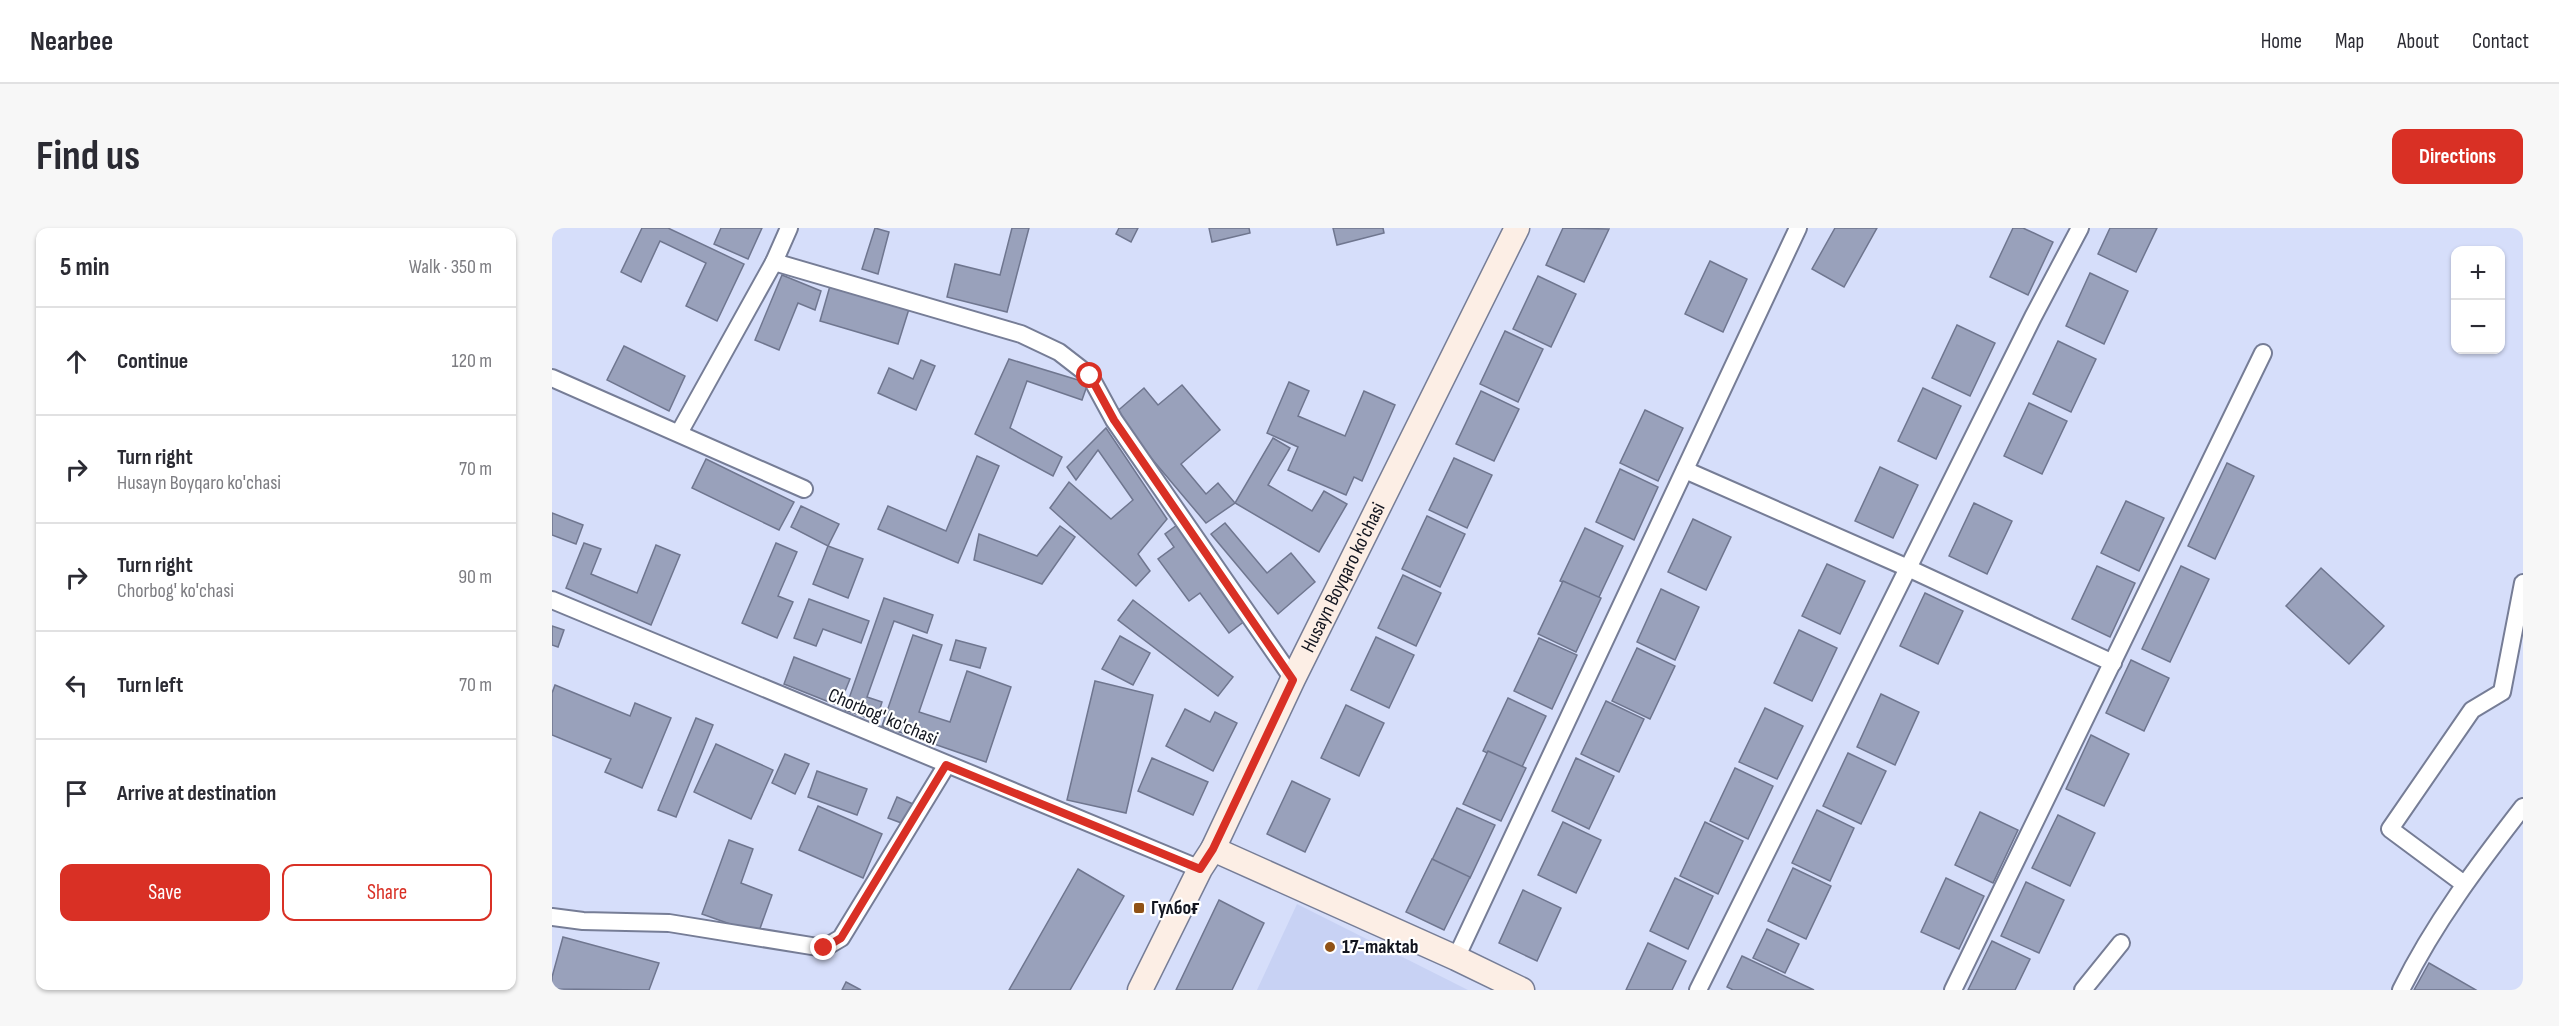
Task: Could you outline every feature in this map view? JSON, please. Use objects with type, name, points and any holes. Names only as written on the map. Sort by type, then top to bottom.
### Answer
[{"type":"main road","name":"Husayn Boyqaro ko'chasi","points":[[1140,990],[1207,859],[1517,228]]},
{"type":"main road","points":[[1207,859],[1456,958],[1522,990]]},
{"type":"street","points":[[679,433],[774,262],[789,228]]},
{"type":"street","points":[[1456,958],[1798,228]]},
{"type":"street","points":[[1698,990],[2033,317],[2080,228]]},
{"type":"street","points":[[774,262],[1021,334],[1059,352],[1090,376],[1114,420],[1293,680]]},
{"type":"street","points":[[1953,990],[2263,353]]},
{"type":"street","points":[[552,378],[804,489]]},
{"type":"street","points":[[1685,471],[1908,568],[2113,663]]},
{"type":"street","points":[[2464,884],[2390,829],[2472,710],[2502,692],[2523,584]]},
{"type":"street","name":"Сhorbog' ko'chasi","points":[[552,600],[946,765],[1207,859]]},
{"type":"street","points":[[553,920],[669,923],[824,948],[841,938],[946,765]]},
{"type":"street","points":[[2401,990],[2419,954],[2464,884],[2523,807]]},
{"type":"street","points":[[2083,990],[2121,943]]},
{"type":"shaded area","name":"17-maktab","points":[[1297,904],[1468,990],[1257,990]]},
{"type":"building","points":[[642,228],[668,228],[744,264],[717,321],[686,306],[706,263],[660,241],[641,282],[621,272]]},
{"type":"building","points":[[721,228],[762,228],[748,259],[714,244]]},
{"type":"building","points":[[875,228],[889,232],[878,274],[862,269]]},
{"type":"building","points":[[1012,228],[1029,228],[1007,312],[947,297],[955,264],[1000,275]]},
{"type":"building","points":[[1119,228],[1138,228],[1131,242],[1116,234]]},
{"type":"building","points":[[1209,228],[1249,228],[1250,233],[1212,242]]},
{"type":"building","points":[[1333,228],[1383,228],[1384,233],[1337,245]]},
{"type":"building","points":[[1563,228],[1609,229],[1584,282],[1546,265]]},
{"type":"building","points":[[1835,228],[1877,228],[1844,287],[1812,269]]},
{"type":"building","points":[[2013,228],[2023,228],[2053,242],[2028,295],[1990,277]]},
{"type":"building","points":[[2110,228],[2157,228],[2136,272],[2098,254]]},
{"type":"building","points":[[1710,261],[1747,279],[1723,332],[1685,314]]},
{"type":"building","points":[[2090,273],[2128,291],[2104,344],[2066,326]]},
{"type":"building","points":[[782,275],[821,291],[815,310],[798,303],[779,350],[755,340]]},
{"type":"building","points":[[1538,276],[1576,294],[1551,347],[1513,329]]},
{"type":"building","points":[[830,286],[909,309],[898,344],[820,321]]},
{"type":"building","points":[[1957,325],[1995,343],[1970,396],[1932,378]]},
{"type":"building","points":[[1505,331],[1543,349],[1518,402],[1480,384]]},
{"type":"building","points":[[2058,341],[2096,359],[2071,412],[2033,394]]},
{"type":"building","points":[[624,346],[685,376],[669,411],[607,380]]},
{"type":"building","points":[[1009,359],[1088,383],[1082,400],[1027,381],[1010,428],[1062,457],[1053,476],[975,434]]},
{"type":"building","points":[[921,360],[935,366],[916,410],[878,393],[889,368],[913,379]]},
{"type":"building","points":[[1289,382],[1309,391],[1298,416],[1345,436],[1364,391],[1395,405],[1362,481],[1354,477],[1346,495],[1288,470],[1298,447],[1267,433]]},
{"type":"building","points":[[1182,385],[1220,430],[1181,464],[1206,494],[1218,483],[1235,503],[1206,523],[1114,414],[1144,388],[1158,405]]},
{"type":"building","points":[[1923,388],[1961,406],[1936,459],[1898,441]]},
{"type":"building","points":[[1481,391],[1519,409],[1494,461],[1456,444]]},
{"type":"building","points":[[2029,403],[2067,421],[2042,474],[2004,456]]},
{"type":"building","points":[[1645,410],[1683,428],[1658,481],[1620,463]]},
{"type":"building","points":[[1106,428],[1167,519],[1138,554],[1150,571],[1136,586],[1050,508],[1069,482],[1111,519],[1133,500],[1098,450],[1076,480],[1067,467]]},
{"type":"building","points":[[1273,438],[1290,448],[1268,485],[1312,511],[1324,491],[1347,504],[1319,552],[1235,503]]},
{"type":"building","points":[[977,456],[999,466],[958,563],[878,529],[888,506],[946,531]]},
{"type":"building","points":[[1454,458],[1492,475],[1467,528],[1429,510]]},
{"type":"building","points":[[706,459],[794,502],[779,530],[692,488]]},
{"type":"building","points":[[2227,463],[2254,476],[2215,559],[2188,546]]},
{"type":"building","points":[[1880,467],[1918,485],[1893,538],[1855,521]]},
{"type":"building","points":[[1620,469],[1658,487],[1634,540],[1596,522]]},
{"type":"building","points":[[2126,501],[2164,518],[2139,571],[2101,553]]},
{"type":"building","points":[[1974,503],[2012,521],[1987,574],[1949,556]]},
{"type":"building","points":[[801,506],[839,524],[828,546],[791,527]]},
{"type":"building","points":[[552,513],[583,525],[576,544],[552,535]]},
{"type":"building","points":[[1427,516],[1465,534],[1440,587],[1402,569]]},
{"type":"building","points":[[1693,519],[1731,537],[1706,590],[1668,572]]},
{"type":"building","points":[[1225,523],[1267,573],[1291,553],[1315,582],[1278,614],[1211,534]]},
{"type":"building","points":[[1177,525],[1246,620],[1229,633],[1200,593],[1189,601],[1158,559],[1174,547],[1165,534]]},
{"type":"building","points":[[1060,526],[1075,537],[1042,584],[974,560],[979,534],[1037,556]]},
{"type":"building","points":[[1585,528],[1623,546],[1598,599],[1560,581]]},
{"type":"building","points":[[584,543],[601,549],[591,574],[637,593],[656,545],[680,555],[651,625],[566,588]]},
{"type":"building","points":[[776,543],[797,552],[778,596],[793,602],[777,638],[742,623]]},
{"type":"building","points":[[828,546],[863,559],[848,598],[813,584]]},
{"type":"building","points":[[1827,564],[1865,581],[1840,634],[1802,616]]},
{"type":"building","points":[[2097,566],[2135,583],[2110,637],[2072,619]]},
{"type":"building","points":[[2181,566],[2209,579],[2170,662],[2142,649]]},
{"type":"building","points":[[2321,568],[2384,626],[2349,664],[2286,606]]},
{"type":"building","points":[[1403,575],[1441,593],[1416,646],[1378,628]]},
{"type":"building","points":[[1563,581],[1601,598],[1576,652],[1538,634]]},
{"type":"building","points":[[1661,589],[1699,607],[1675,660],[1637,642]]},
{"type":"building","points":[[1925,593],[1963,611],[1938,664],[1900,646]]},
{"type":"building","points":[[884,598],[933,615],[927,633],[894,621],[867,697],[882,702],[876,721],[845,710]]},
{"type":"building","points":[[809,599],[869,621],[861,643],[823,629],[816,646],[794,638]]},
{"type":"building","points":[[1133,600],[1233,677],[1218,696],[1118,620]]},
{"type":"building","points":[[552,626],[564,630],[558,647],[552,645]]},
{"type":"building","points":[[1799,630],[1837,648],[1812,701],[1774,683]]},
{"type":"building","points":[[913,635],[942,645],[919,712],[950,722],[967,671],[1011,687],[986,762],[882,726]]},
{"type":"building","points":[[1120,636],[1150,653],[1133,685],[1102,669]]},
{"type":"building","points":[[1376,637],[1414,655],[1389,708],[1351,690]]},
{"type":"building","points":[[1539,638],[1577,655],[1552,709],[1514,691]]},
{"type":"building","points":[[956,640],[986,648],[980,668],[950,660]]},
{"type":"building","points":[[1637,648],[1675,666],[1650,719],[1612,701]]},
{"type":"building","points":[[794,657],[850,679],[839,706],[784,684]]},
{"type":"building","points":[[2131,660],[2169,678],[2144,731],[2106,713]]},
{"type":"building","points":[[1095,681],[1153,695],[1126,813],[1067,800]]},
{"type":"building","points":[[555,685],[630,716],[635,703],[671,718],[642,788],[605,772],[611,759],[552,735],[552,693]]},
{"type":"building","points":[[1881,694],[1919,712],[1895,765],[1857,747]]},
{"type":"building","points":[[1508,698],[1546,716],[1521,769],[1483,751]]},
{"type":"building","points":[[1606,701],[1644,719],[1619,772],[1581,754]]},
{"type":"building","points":[[1346,705],[1384,723],[1359,776],[1321,758]]},
{"type":"building","points":[[1765,708],[1803,726],[1777,779],[1739,762]]},
{"type":"building","points":[[1185,709],[1210,722],[1215,712],[1237,723],[1213,771],[1166,746]]},
{"type":"building","points":[[696,718],[713,725],[676,817],[658,810]]},
{"type":"building","points":[[2091,735],[2129,754],[2104,806],[2066,789]]},
{"type":"building","points":[[716,744],[773,770],[751,819],[694,792]]},
{"type":"building","points":[[1488,751],[1526,768],[1501,821],[1463,804]]},
{"type":"building","points":[[1848,753],[1886,771],[1861,824],[1823,806]]},
{"type":"building","points":[[785,754],[809,764],[795,794],[772,783]]},
{"type":"building","points":[[1152,758],[1208,782],[1193,815],[1138,791]]},
{"type":"building","points":[[1576,758],[1614,776],[1589,829],[1552,811]]},
{"type":"building","points":[[1735,768],[1773,786],[1748,839],[1710,821]]},
{"type":"building","points":[[817,771],[867,789],[857,815],[808,797]]},
{"type":"building","points":[[1292,781],[1330,799],[1305,852],[1267,834]]},
{"type":"building","points":[[897,797],[913,804],[904,824],[888,818]]},
{"type":"building","points":[[818,806],[882,834],[863,878],[799,850]]},
{"type":"building","points":[[1457,808],[1495,825],[1470,878],[1432,860]]},
{"type":"building","points":[[1817,810],[1854,828],[1830,881],[1792,863]]},
{"type":"building","points":[[1980,812],[2018,830],[1993,883],[1955,865]]},
{"type":"building","points":[[2058,815],[2095,833],[2070,886],[2032,868]]},
{"type":"building","points":[[1563,822],[1601,840],[1576,893],[1538,875]]},
{"type":"building","points":[[1705,822],[1743,841],[1718,894],[1680,876]]},
{"type":"building","points":[[729,840],[753,849],[741,883],[772,895],[758,934],[702,914]]},
{"type":"building","points":[[1432,859],[1470,877],[1444,930],[1406,912]]},
{"type":"building","points":[[1793,868],[1831,886],[1806,939],[1768,921]]},
{"type":"building","points":[[1078,869],[1124,896],[1070,990],[1009,990]]},
{"type":"building","points":[[1675,878],[1713,896],[1688,949],[1650,931]]},
{"type":"building","points":[[1946,878],[1984,896],[1959,949],[1921,932]]},
{"type":"building","points":[[2026,882],[2064,900],[2039,953],[2001,936]]},
{"type":"building","points":[[1523,890],[1561,908],[1537,961],[1499,943]]},
{"type":"building","points":[[1219,900],[1264,923],[1232,990],[1176,990]]},
{"type":"building","points":[[1767,929],[1799,944],[1785,973],[1753,958]]},
{"type":"building","points":[[563,937],[659,963],[649,990],[552,989],[552,977]]},
{"type":"building","points":[[1992,941],[2030,959],[2015,990],[1968,990]]},
{"type":"building","points":[[1648,943],[1686,961],[1672,990],[1626,990]]},
{"type":"building","points":[[1742,956],[1814,990],[1733,990],[1727,987]]},
{"type":"building","points":[[2429,963],[2476,990],[2414,990]]},
{"type":"building","points":[[846,982],[861,990],[842,990]]},
{"type":"place","name":"Гулбоғ","points":[[1139,908]]},
{"type":"place","name":"17-maktab","points":[[1330,947]]},
{"type":"route","points":[[824,948],[841,938],[946,765],[1200,869],[1213,849],[1293,680],[1114,420],[1090,376]]}]
